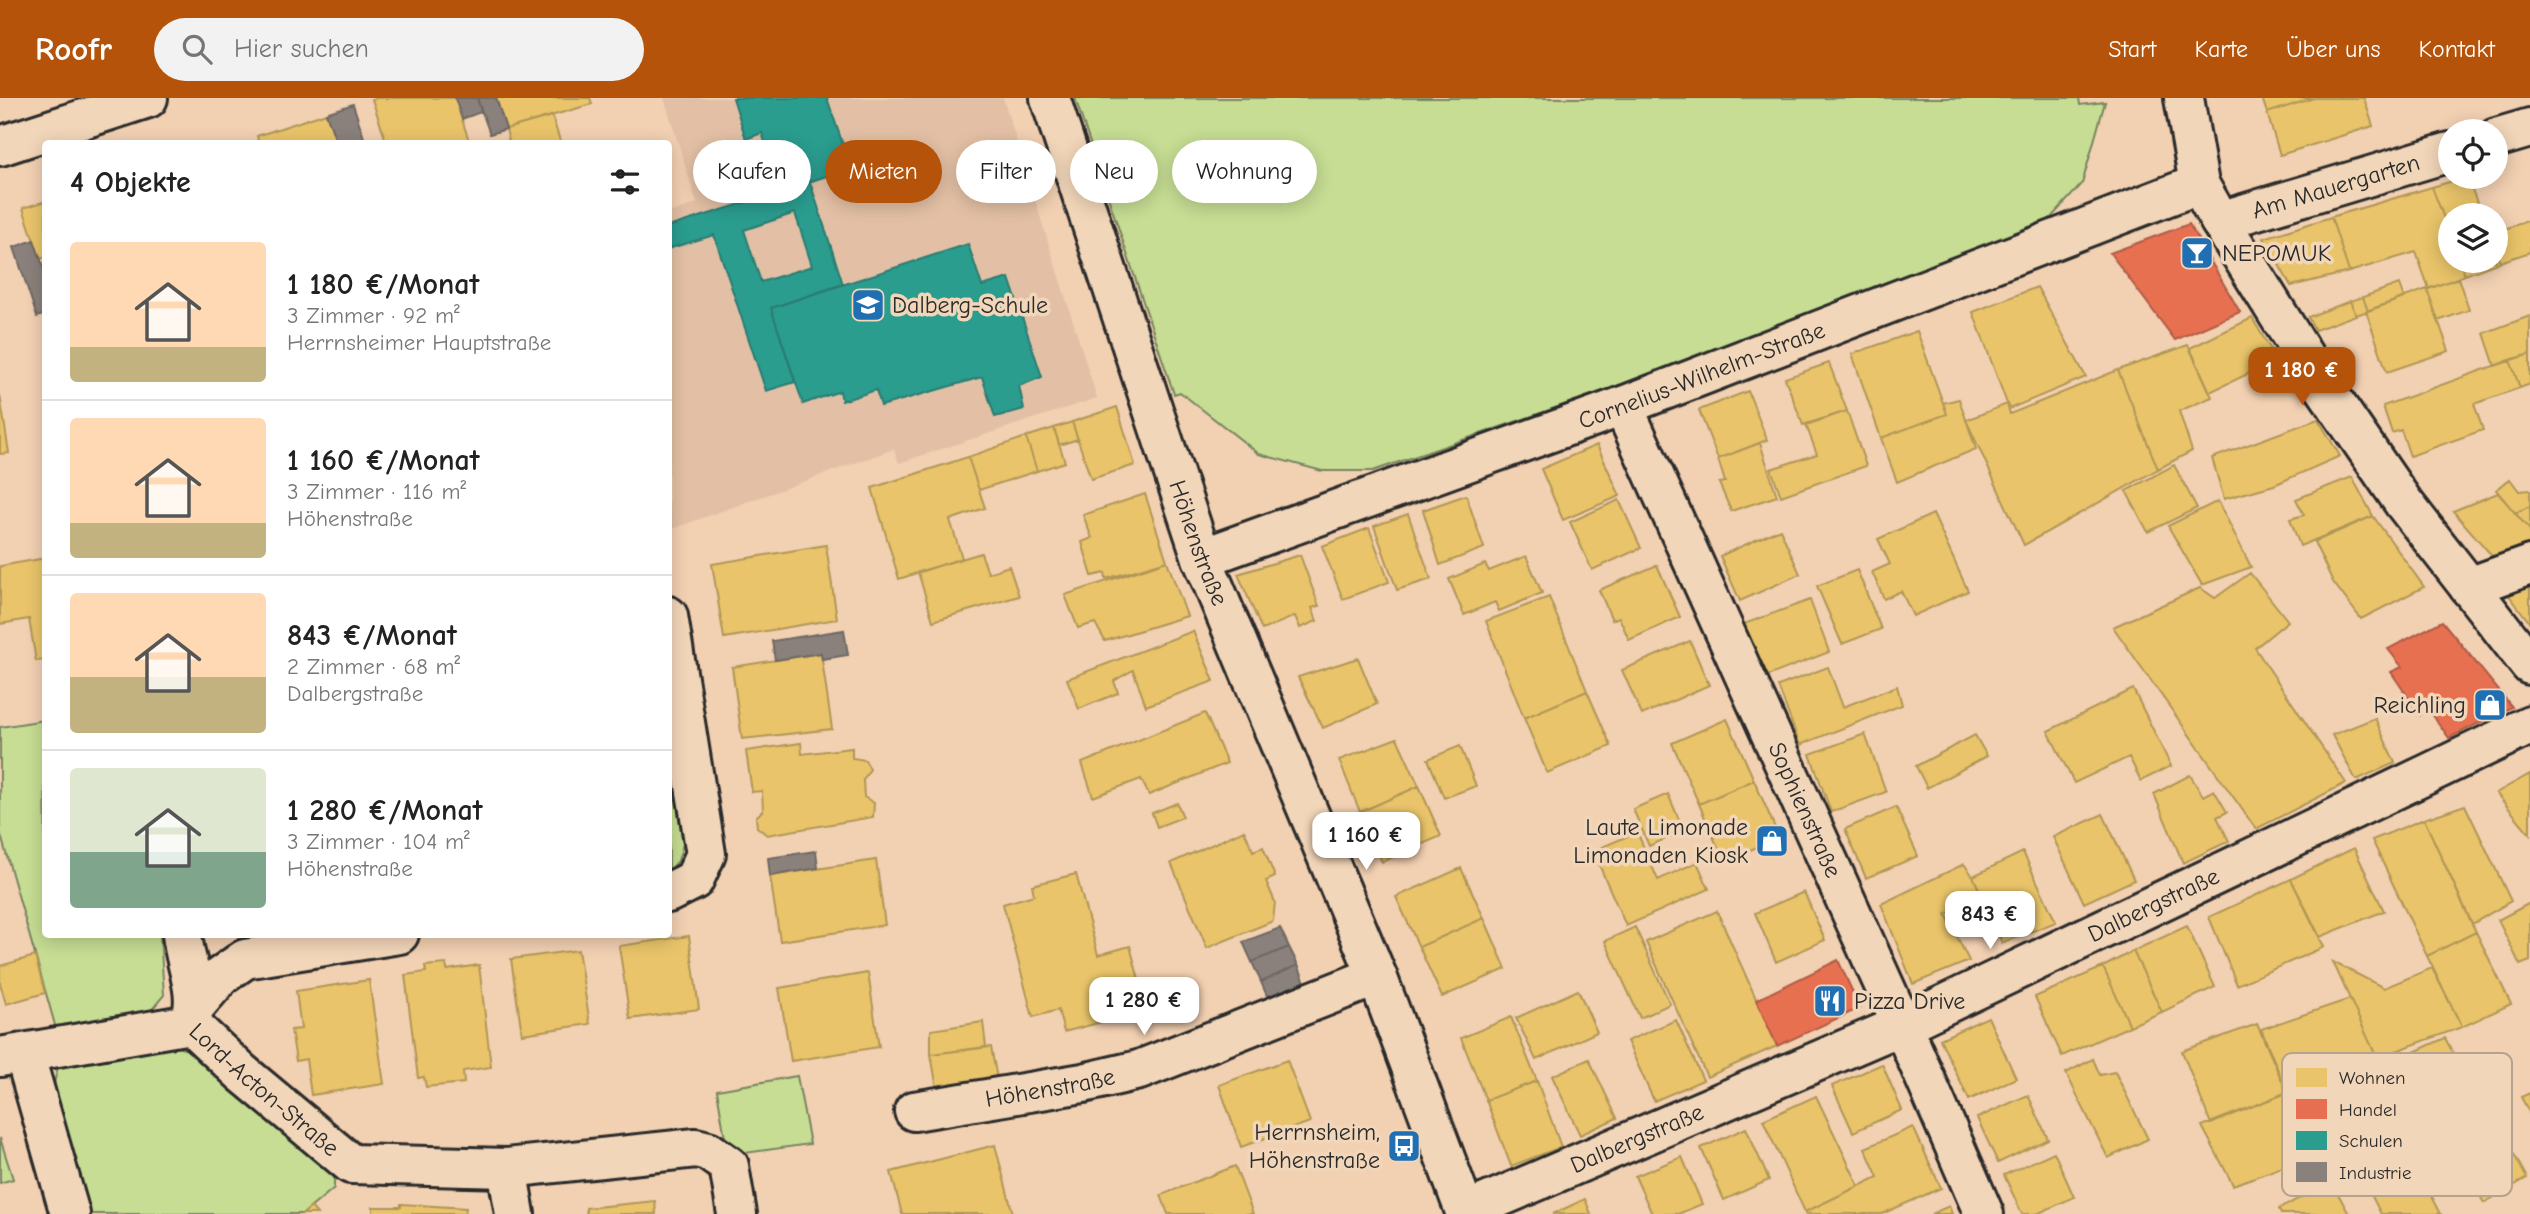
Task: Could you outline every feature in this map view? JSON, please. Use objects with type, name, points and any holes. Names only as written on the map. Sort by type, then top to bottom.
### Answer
[{"type":"street","name":"Höhenstraße","points":[[1049,98],[1202,558],[1377,976],[1466,1213]]},
{"type":"street","points":[[2184,98],[2199,184],[2220,221],[2315,374],[2403,502],[2530,665]]},
{"type":"street","points":[[0,146],[125,101]]},
{"type":"street","points":[[2508,134],[2530,128]]},
{"type":"street","name":"Am Mauergarten","points":[[2220,221],[2438,156]]},
{"type":"street","name":"Cornelius-Wilhelm-Straße","points":[[1202,558],[1623,406],[2199,184]]},
{"type":"street","name":"Sophienstraße","points":[[1623,406],[1902,1025],[1984,1214]]},
{"type":"street","points":[[2469,587],[2530,565]]},
{"type":"street","points":[[672,641],[706,854],[694,880],[672,891]]},
{"type":"street","name":"Dalbergstraße","points":[[1466,1213],[1902,1025],[2530,725]]},
{"type":"street","points":[[183,938],[193,1014]]},
{"type":"street","points":[[193,1014],[221,976],[245,959],[374,938]]},
{"type":"street","name":"Höhenstraße","points":[[914,1111],[1083,1083],[1139,1070],[1377,976]]},
{"type":"street","name":"Lord-Acton-Straße","points":[[12,1055],[193,1014],[242,1073],[351,1164],[507,1168],[660,1149],[696,1148],[708,1151],[729,1166],[737,1214]]},
{"type":"street","points":[[12,1055],[70,1214]]},
{"type":"street","points":[[507,1168],[515,1214]]},
{"type":"shaded area","name":"Dalberg-Schule","points":[[664,98],[1003,98],[1016,140],[956,140],[956,203],[1036,203],[1097,398],[899,463],[894,449],[672,529],[672,212],[697,203],[811,203],[811,140],[693,140],[693,190]]},
{"type":"green space","points":[[1075,98],[2079,98],[2080,105],[2105,102],[2082,184],[2047,222],[1624,384],[1373,471],[1322,471],[1259,454],[1180,392],[1174,394],[1110,203],[1158,203],[1158,140],[1089,140]]},
{"type":"green space","points":[[42,720],[42,938],[160,938],[164,995],[145,1018],[57,1032],[0,832],[0,727]]},
{"type":"green space","points":[[672,768],[683,844],[678,861],[672,868]]},
{"type":"green space","points":[[168,1045],[192,1051],[334,1175],[334,1188],[303,1214],[86,1214],[52,1093],[57,1070],[65,1062]]},
{"type":"green space","points":[[797,1076],[810,1144],[745,1153],[725,1138],[717,1090]]},
{"type":"green space","points":[[0,1138],[13,1179],[0,1183]]},
{"type":"building: Wohnen","points":[[455,98],[469,140],[386,140],[372,99]]},
{"type":"building: Wohnen","points":[[496,98],[590,98],[592,104],[506,129]]},
{"type":"building: Wohnen","points":[[2262,98],[2314,98],[2267,113]]},
{"type":"building: Wohnen","points":[[2314,98],[2364,98],[2373,126],[2280,155],[2267,113]]},
{"type":"building: Wohnen","points":[[326,113],[336,140],[258,140],[257,136]]},
{"type":"building: Wohnen","points":[[552,116],[560,140],[509,140],[506,129]]},
{"type":"building: Wohnen","points":[[2432,187],[2472,189],[2477,203],[2438,203]]},
{"type":"building: Wohnen","points":[[2432,187],[2438,203],[2438,273],[2465,275],[2429,289],[2416,252],[2349,272],[2331,217]]},
{"type":"building: Wohnen","points":[[42,202],[42,258],[40,259],[23,208]]},
{"type":"building: Wohnen","points":[[2331,217],[2349,272],[2291,286],[2264,238]]},
{"type":"building: Wohnen","points":[[2530,220],[2530,252],[2508,259],[2508,228]]},
{"type":"building: Wohnen","points":[[2458,278],[2469,310],[2438,321],[2427,289]]},
{"type":"building: Wohnen","points":[[2399,284],[2404,298],[2368,311],[2363,297]]},
{"type":"building: Wohnen","points":[[2037,287],[2086,377],[2009,409],[1973,312]]},
{"type":"building: Wohnen","points":[[2427,289],[2449,351],[2387,372],[2366,311]]},
{"type":"building: Wohnen","points":[[2363,297],[2368,311],[2356,315],[2350,301]]},
{"type":"building: Wohnen","points":[[2350,301],[2356,315],[2315,330],[2308,317]]},
{"type":"building: Wohnen","points":[[2530,316],[2530,354],[2495,366],[2484,333]]},
{"type":"building: Wohnen","points":[[2252,318],[2277,360],[2210,392],[2190,348]]},
{"type":"building: Wohnen","points":[[1917,331],[1947,414],[1881,438],[1852,354]]},
{"type":"building: Wohnen","points":[[2188,345],[2212,397],[2179,411],[2192,451],[2158,469],[2118,370]]},
{"type":"building: Wohnen","points":[[2530,354],[2530,384],[2520,388],[2510,360]]},
{"type":"building: Wohnen","points":[[2510,360],[2520,388],[2474,404],[2483,430],[2410,456],[2401,430],[2392,433],[2383,406]]},
{"type":"building: Wohnen","points":[[1829,363],[1847,411],[1803,425],[1785,378]]},
{"type":"building: Wohnen","points":[[2118,370],[2158,469],[2024,545],[1966,420],[2007,404],[2010,414]]},
{"type":"building: Wohnen","points":[[1748,391],[1767,440],[1718,459],[1699,410]]},
{"type":"building: Wohnen","points":[[0,395],[9,453],[0,454]]},
{"type":"building: Wohnen","points":[[1959,399],[1976,449],[1897,482],[1881,438],[1947,414],[1943,403]]},
{"type":"building: Wohnen","points":[[1117,407],[1135,465],[1091,479],[1072,422]]},
{"type":"building: Wohnen","points":[[1847,411],[1866,466],[1781,496],[1771,469],[1817,454],[1806,425]]},
{"type":"building: Wohnen","points":[[2318,419],[2340,456],[2274,485],[2224,499],[2212,458]]},
{"type":"building: Wohnen","points":[[1072,422],[1078,439],[1059,445],[1054,428]]},
{"type":"building: Wohnen","points":[[1054,428],[1065,462],[1037,471],[1026,437]]},
{"type":"building: Wohnen","points":[[1026,437],[1037,471],[979,490],[968,457]]},
{"type":"building: Wohnen","points":[[1760,443],[1777,496],[1731,511],[1719,483],[1725,482],[1718,459]]},
{"type":"building: Wohnen","points":[[1597,445],[1620,496],[1563,520],[1541,469]]},
{"type":"building: Wohnen","points":[[968,457],[985,508],[950,520],[962,558],[899,579],[872,488]]},
{"type":"building: Wohnen","points":[[2174,465],[2197,508],[2148,532],[2126,491]]},
{"type":"building: Wohnen","points":[[2352,477],[2373,516],[2300,546],[2290,519],[2304,515],[2296,499]]},
{"type":"building: Wohnen","points":[[2510,479],[2519,491],[2530,490],[2530,506],[2515,513],[2496,490]]},
{"type":"building: Wohnen","points":[[2498,493],[2530,530],[2530,543],[2493,557],[2453,511]]},
{"type":"building: Wohnen","points":[[1145,494],[1167,561],[1106,579],[1105,573],[1092,576],[1082,542],[1092,538],[1083,515]]},
{"type":"building: Wohnen","points":[[1466,495],[1484,548],[1440,565],[1423,510]]},
{"type":"building: Wohnen","points":[[1619,500],[1641,548],[1592,570],[1570,522]]},
{"type":"building: Wohnen","points":[[2218,501],[2251,567],[2202,585],[2168,526]]},
{"type":"building: Wohnen","points":[[2530,506],[2530,530],[2515,513]]},
{"type":"building: Wohnen","points":[[1408,514],[1431,579],[1397,590],[1374,526]]},
{"type":"building: Wohnen","points":[[1933,514],[1968,591],[1913,616],[1901,591],[1884,599],[1872,572],[1890,564],[1878,539]]},
{"type":"building: Wohnen","points":[[2373,516],[2424,587],[2361,619],[2333,582],[2314,542]]},
{"type":"building: Wohnen","points":[[1369,528],[1389,582],[1343,599],[1322,546]]},
{"type":"building: Wohnen","points":[[1780,529],[1800,574],[1740,601],[1720,556]]},
{"type":"building: Wohnen","points":[[826,545],[837,619],[724,638],[712,564]]},
{"type":"building: Wohnen","points":[[981,553],[988,573],[1009,566],[1019,596],[933,621],[918,572]]},
{"type":"building: Wohnen","points":[[1300,555],[1319,606],[1312,608],[1317,621],[1300,628],[1295,616],[1262,630],[1238,574]]},
{"type":"building: Wohnen","points":[[1526,556],[1542,593],[1499,611],[1495,602],[1464,615],[1449,579],[1485,564],[1489,571]]},
{"type":"building: Wohnen","points":[[42,559],[42,660],[36,661],[29,619],[0,624],[0,566]]},
{"type":"building: Wohnen","points":[[1167,561],[1187,616],[1105,641],[1095,623],[1078,628],[1065,595]]},
{"type":"building: Wohnen","points":[[1657,565],[1680,617],[1629,640],[1619,617],[1612,620],[1599,590]]},
{"type":"building: Wohnen","points":[[1857,570],[1881,629],[1842,644],[1817,586]]},
{"type":"building: Wohnen","points":[[2250,573],[2288,621],[2255,648],[2346,783],[2256,829],[2113,627],[2200,588],[2215,598]]},
{"type":"building: Wohnen","points":[[2530,586],[2530,623],[2508,594]]},
{"type":"building: Wohnen","points":[[1549,597],[1587,691],[1524,718],[1486,621]]},
{"type":"building: Wohnen","points":[[1810,600],[1829,652],[1765,677],[1744,624]]},
{"type":"building: Wohnen","points":[[1193,631],[1214,681],[1146,706],[1133,670],[1114,681],[1118,693],[1079,709],[1067,679]]},
{"type":"building: Wohnen","points":[[1690,641],[1709,685],[1642,715],[1622,670]]},
{"type":"building: Wohnen","points":[[821,653],[832,729],[742,739],[732,667]]},
{"type":"building: Wohnen","points":[[1358,658],[1377,704],[1323,728],[1298,677]]},
{"type":"building: Wohnen","points":[[1828,667],[1843,707],[1897,686],[1902,705],[1800,745],[1778,686]]},
{"type":"building: Wohnen","points":[[2133,689],[2171,766],[2141,781],[2129,757],[2074,783],[2048,731]]},
{"type":"building: Wohnen","points":[[1587,691],[1611,746],[1547,773],[1524,718]]},
{"type":"building: Wohnen","points":[[1205,713],[1227,763],[1149,795],[1141,779],[1093,797],[1082,763]]},
{"type":"building: Wohnen","points":[[2375,718],[2395,763],[2356,780],[2332,735]]},
{"type":"building: Wohnen","points":[[1727,719],[1754,780],[1699,804],[1672,743]]},
{"type":"building: Wohnen","points":[[1865,734],[1886,792],[1831,812],[1810,754]]},
{"type":"building: Wohnen","points":[[1975,735],[1987,756],[1927,788],[1916,766]]},
{"type":"building: Wohnen","points":[[1397,738],[1419,786],[1360,812],[1339,760]]},
{"type":"building: Wohnen","points":[[801,743],[802,754],[852,748],[852,758],[865,760],[870,769],[863,780],[864,797],[874,803],[873,817],[767,835],[757,827],[756,817],[763,810],[762,791],[752,792],[746,751]]},
{"type":"building: Wohnen","points":[[1460,746],[1476,786],[1444,798],[1428,759]]},
{"type":"building: Wohnen","points":[[2530,774],[2530,834],[2496,793]]},
{"type":"building: Wohnen","points":[[2190,775],[2203,796],[2214,790],[2227,812],[2217,817],[2229,841],[2183,863],[2154,794]]},
{"type":"building: Wohnen","points":[[1754,780],[1779,837],[1724,862],[1699,804]]},
{"type":"building: Wohnen","points":[[1419,786],[1441,836],[1382,862],[1360,812]]},
{"type":"building: Wohnen","points":[[1668,794],[1684,831],[1649,846],[1633,809]]},
{"type":"building: Wohnen","points":[[1177,803],[1183,817],[1157,827],[1152,813]]},
{"type":"building: Wohnen","points":[[2465,805],[2511,901],[2472,924],[2424,819]]},
{"type":"building: Wohnen","points":[[1896,807],[1918,856],[1866,878],[1845,829]]},
{"type":"building: Wohnen","points":[[2103,814],[2134,880],[2084,903],[2053,837]]},
{"type":"building: Wohnen","points":[[2424,819],[2476,932],[2427,956],[2372,840]]},
{"type":"building: Wohnen","points":[[1244,830],[1253,851],[1263,847],[1275,877],[1266,881],[1275,902],[1273,921],[1207,948],[1171,863]]},
{"type":"building: Wohnen","points":[[1637,832],[1658,880],[1697,862],[1709,889],[1626,926],[1593,851]]},
{"type":"building: Wohnen","points":[[2354,848],[2384,911],[2320,937],[2291,879]]},
{"type":"building: Wohnen","points":[[2023,852],[2056,922],[2002,943],[1973,876]]},
{"type":"building: Wohnen","points":[[876,860],[885,925],[780,941],[770,876]]},
{"type":"building: Wohnen","points":[[1964,864],[1983,898],[1946,914],[1969,961],[1913,984],[1881,904]]},
{"type":"building: Wohnen","points":[[1461,868],[1484,918],[1419,947],[1396,897]]},
{"type":"building: Wohnen","points":[[1076,874],[1098,955],[1130,946],[1147,1010],[1064,1032],[1058,1010],[1033,1017],[1003,904],[1034,895],[1032,885]]},
{"type":"building: Wohnen","points":[[2291,879],[2324,947],[2237,985],[2209,917]]},
{"type":"building: Wohnen","points":[[1804,892],[1825,940],[1776,962],[1755,913]]},
{"type":"building: Wohnen","points":[[2530,903],[2530,961],[2520,965],[2498,920]]},
{"type":"building: Wohnen","points":[[1717,911],[1777,1046],[1707,1077],[1646,942]]},
{"type":"building: Wohnen","points":[[1484,918],[1506,969],[1442,997],[1419,947]]},
{"type":"building: Wohnen","points":[[2187,926],[2215,987],[2162,1012],[2133,951]]},
{"type":"building: Wohnen","points":[[1635,927],[1670,1004],[1640,1018],[1605,941]]},
{"type":"building: Wohnen","points":[[2476,932],[2511,1004],[2462,1027],[2427,956]]},
{"type":"building: Wohnen","points":[[689,936],[699,1009],[630,1019],[619,946]]},
{"type":"building: Wohnen","points":[[578,950],[590,1024],[522,1034],[511,959]]},
{"type":"building: Wohnen","points":[[2133,951],[2162,1012],[2130,1026],[2103,967]]},
{"type":"building: Wohnen","points":[[35,956],[45,993],[6,1004],[0,983],[0,966]]},
{"type":"building: Wohnen","points":[[2333,962],[2384,988],[2432,968],[2462,1027],[2391,1053],[2375,1053]]},
{"type":"building: Wohnen","points":[[446,964],[447,970],[479,965],[491,1067],[463,1071],[464,1083],[426,1087],[424,1077],[418,1078],[405,975],[426,972],[425,966]]},
{"type":"building: Wohnen","points":[[2103,967],[2130,1026],[2062,1056],[2035,997]]},
{"type":"building: Wohnen","points":[[868,973],[879,1047],[791,1061],[779,988]]},
{"type":"building: Wohnen","points":[[369,980],[384,1084],[311,1095],[306,1059],[296,1061],[291,1030],[301,1029],[296,991]]},
{"type":"building: Wohnen","points":[[1578,990],[1597,1032],[1536,1060],[1516,1018]]},
{"type":"building: Wohnen","points":[[2350,999],[2375,1053],[2282,1053],[2282,1080],[2261,1029]]},
{"type":"building: Wohnen","points":[[1511,1017],[1537,1081],[1486,1100],[1461,1038]]},
{"type":"building: Wohnen","points":[[1988,1017],[2016,1078],[1969,1100],[1940,1039]]},
{"type":"building: Wohnen","points":[[1676,1020],[1703,1080],[1654,1101],[1627,1041]]},
{"type":"building: Wohnen","points":[[983,1022],[986,1047],[931,1054],[931,1030]]},
{"type":"building: Wohnen","points":[[2257,1024],[2282,1081],[2282,1094],[2211,1124],[2182,1051]]},
{"type":"building: Wohnen","points":[[2445,1038],[2453,1053],[2412,1053]]},
{"type":"building: Wohnen","points":[[991,1047],[998,1084],[938,1095],[931,1054]]},
{"type":"building: Wohnen","points":[[1589,1059],[1617,1118],[1580,1135],[1552,1076]]},
{"type":"building: Wohnen","points":[[2093,1059],[2100,1075],[2115,1072],[2148,1139],[2108,1158],[2066,1073]]},
{"type":"building: Wohnen","points":[[1287,1060],[1310,1122],[1241,1147],[1219,1085]]},
{"type":"building: Wohnen","points":[[1882,1064],[1902,1110],[1853,1132],[1832,1086]]},
{"type":"building: Wohnen","points":[[1537,1081],[1561,1147],[1511,1166],[1486,1100]]},
{"type":"building: Wohnen","points":[[2530,1093],[2530,1114],[2521,1097]]},
{"type":"building: Wohnen","points":[[2028,1095],[2048,1139],[1998,1163],[1977,1118]]},
{"type":"building: Wohnen","points":[[2282,1095],[2282,1167],[2233,1185],[2202,1126]]},
{"type":"building: Wohnen","points":[[1816,1096],[1859,1186],[1805,1212],[1763,1120]]},
{"type":"building: Wohnen","points":[[1913,1127],[1941,1188],[1882,1214],[1806,1214],[1805,1212],[1878,1177],[1865,1148]]},
{"type":"building: Wohnen","points":[[1746,1128],[1769,1180],[1724,1200],[1701,1148]]},
{"type":"building: Wohnen","points":[[995,1145],[1013,1214],[902,1214],[891,1172]]},
{"type":"building: Wohnen","points":[[2512,1151],[2527,1178],[2512,1187]]},
{"type":"building: Wohnen","points":[[2054,1152],[2074,1197],[2037,1214],[2022,1214],[2004,1175]]},
{"type":"building: Wohnen","points":[[1682,1157],[1702,1204],[1678,1214],[1652,1214],[1635,1176]]},
{"type":"building: Wohnen","points":[[1235,1166],[1253,1214],[1168,1214],[1161,1195]]},
{"type":"building: Wohnen","points":[[2303,1196],[2339,1196],[2349,1214],[2281,1214],[2279,1209]]},
{"type":"building: Wohnen","points":[[2372,1196],[2432,1196],[2441,1214],[2381,1214]]},
{"type":"building: Wohnen","points":[[2480,1196],[2496,1196],[2484,1203]]},
{"type":"building: Wohnen","points":[[1585,1199],[1591,1214],[1553,1214]]},
{"type":"building: Wohnen","points":[[655,1201],[656,1214],[586,1214],[586,1208]]},
{"type":"building: Wohnen","points":[[401,1204],[466,1208],[465,1214],[373,1214],[373,1207],[401,1207]]},
{"type":"building: Wohnen","points":[[1949,1206],[1952,1214],[1931,1214]]},
{"type":"building: Wohnen","points":[[311,1207],[317,1214],[303,1214]]},
{"type":"building: Handel","points":[[2189,224],[2240,312],[2175,340],[2110,253]]},
{"type":"building: Handel","points":[[2442,621],[2512,707],[2449,738],[2427,707],[2420,715],[2391,672],[2402,667],[2388,649]]},
{"type":"building: Handel","points":[[1838,960],[1860,1008],[1777,1046],[1756,1000]]},
{"type":"building: Schulen","points":[[733,98],[827,98],[841,140],[825,140],[825,177],[811,181],[811,140],[764,140],[762,133],[746,139]]},
{"type":"building: Schulen","points":[[811,185],[843,284],[771,308],[795,382],[766,391],[714,235],[672,248],[672,226],[744,203],[811,203]],"holes":[[[795,213],[812,266],[761,282],[744,230]]]},
{"type":"building: Schulen","points":[[968,244],[982,286],[1009,278],[1042,377],[1019,386],[1024,409],[995,417],[982,377],[881,406],[876,390],[842,401],[840,391],[803,404],[771,308]]},
{"type":"building: Industrie","points":[[455,98],[477,98],[481,112],[462,119]]},
{"type":"building: Industrie","points":[[477,98],[496,98],[506,129],[490,134]]},
{"type":"building: Industrie","points":[[353,104],[365,140],[336,140],[326,113]]},
{"type":"building: Industrie","points":[[34,240],[42,263],[42,315],[37,317],[14,247]]},
{"type":"building: Industrie","points":[[844,630],[848,655],[822,659],[821,653],[775,660],[772,641]]},
{"type":"building: Industrie","points":[[816,851],[818,868],[770,876],[768,858]]},
{"type":"building: Industrie","points":[[1280,928],[1289,947],[1252,962],[1243,942]]},
{"type":"building: Industrie","points":[[1289,947],[1298,965],[1261,982],[1252,962]]},
{"type":"building: Industrie","points":[[1298,965],[1305,982],[1270,1003],[1261,982]]},
{"type":"place","name":"NEPOMUK","points":[[2197,253]]},
{"type":"place","name":"Dalberg-Schule","points":[[868,305]]},
{"type":"place","name":"Reichling","points":[[2490,705]]},
{"type":"place","name":"Laute Limonade Limonaden Kiosk","points":[[1772,841]]},
{"type":"place","name":"Pizza Drive","points":[[1830,1001]]},
{"type":"place","name":"Herrnsheim, Höhenstraße","points":[[1404,1146]]}]
